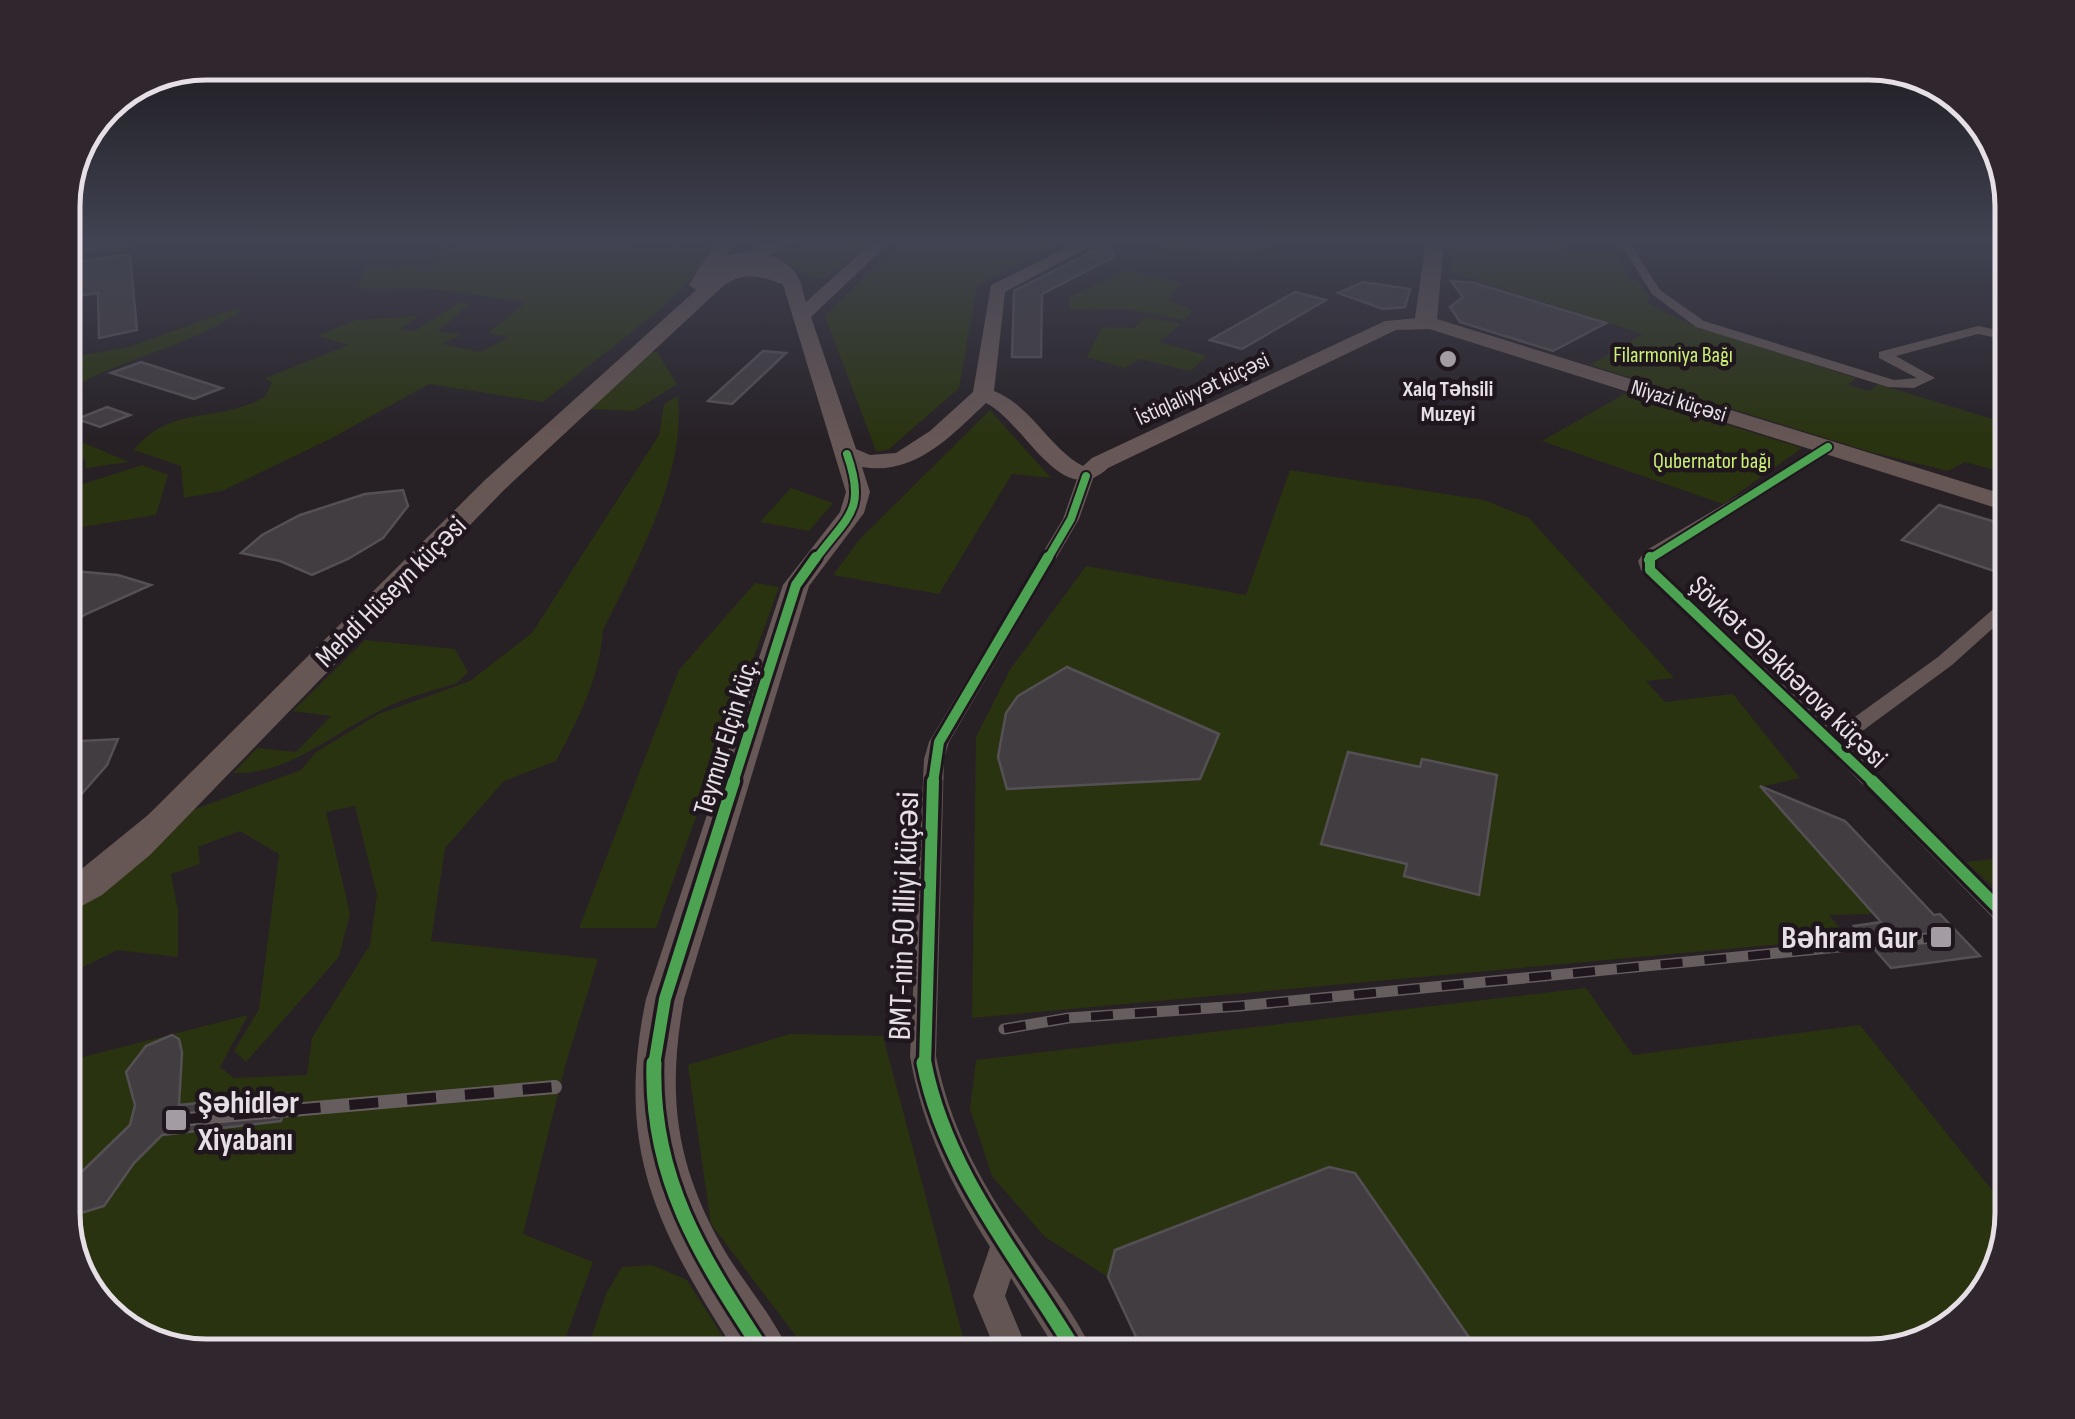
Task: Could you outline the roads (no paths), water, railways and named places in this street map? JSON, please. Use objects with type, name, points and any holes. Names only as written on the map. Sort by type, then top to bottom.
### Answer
[{"type":"main road","name":"Mehdi Hüseyn küçəsi","points":[[80,860],[150,804],[554,409],[679,306]]},
{"type":"main road","name":"Mehdi Hüseyn küçəsi","points":[[80,888],[154,827],[569,410],[668,328],[687,306]]},
{"type":"main road","points":[[799,306],[848,454],[856,460],[883,463],[909,457],[983,394],[995,306]]},
{"type":"main road","points":[[804,326],[822,306]]},
{"type":"main road","points":[[1426,306],[1425,318],[1430,323]]},
{"type":"main road","name":"Niyazi küçəsi","points":[[1430,323],[1995,500]]},
{"type":"main road","name":"İstiqlaliyyət küçəsi","points":[[1086,476],[1100,463],[1392,324],[1430,323]]},
{"type":"main road","points":[[983,394],[1004,402],[1058,463],[1086,476]]},
{"type":"main road","name":"Niyazi küçəsi","points":[[1820,445],[1995,490]]},
{"type":"main road","name":"Teymur Elçin küç.","points":[[755,1339],[698,1251],[666,1180],[656,1129],[656,1061],[663,1007],[796,586],[857,502],[857,483],[848,454]]},
{"type":"street","points":[[1677,306],[1700,324],[1905,386],[1928,378],[1884,355],[1978,330],[1995,334]]},
{"type":"street","name":"Şövkət Ələkbərova küçəsi","points":[[1820,445],[1651,555],[1647,561],[1650,570],[1832,742],[1995,905]]},
{"type":"street","name":"BMT-nin 50 illiyi küçəsi","points":[[1067,1339],[948,1148],[925,1080],[924,985],[934,759],[939,742],[1071,520],[1086,476]]},
{"type":"street","points":[[1832,742],[1944,661],[1995,617]]},
{"type":"street","points":[[1006,1242],[988,1296],[1007,1339]]},
{"type":"railway","points":[[1004,1029],[1068,1018],[1240,1006],[1941,937]]},
{"type":"railway","points":[[176,1120],[555,1087]]},
{"type":"place","name":"Xalq Təhsili Muzeyi","points":[[1448,359]]},
{"type":"place","name":"Bəhram Gur","points":[[1941,937]]},
{"type":"place","name":"Şəhidlər Xiyabanı","points":[[176,1120]]},
{"type":"park label","name":"Filarmoniya Bağı","points":[[1673,354]]},
{"type":"park label","name":"Qubernator bağı","points":[[1712,460]]}]
